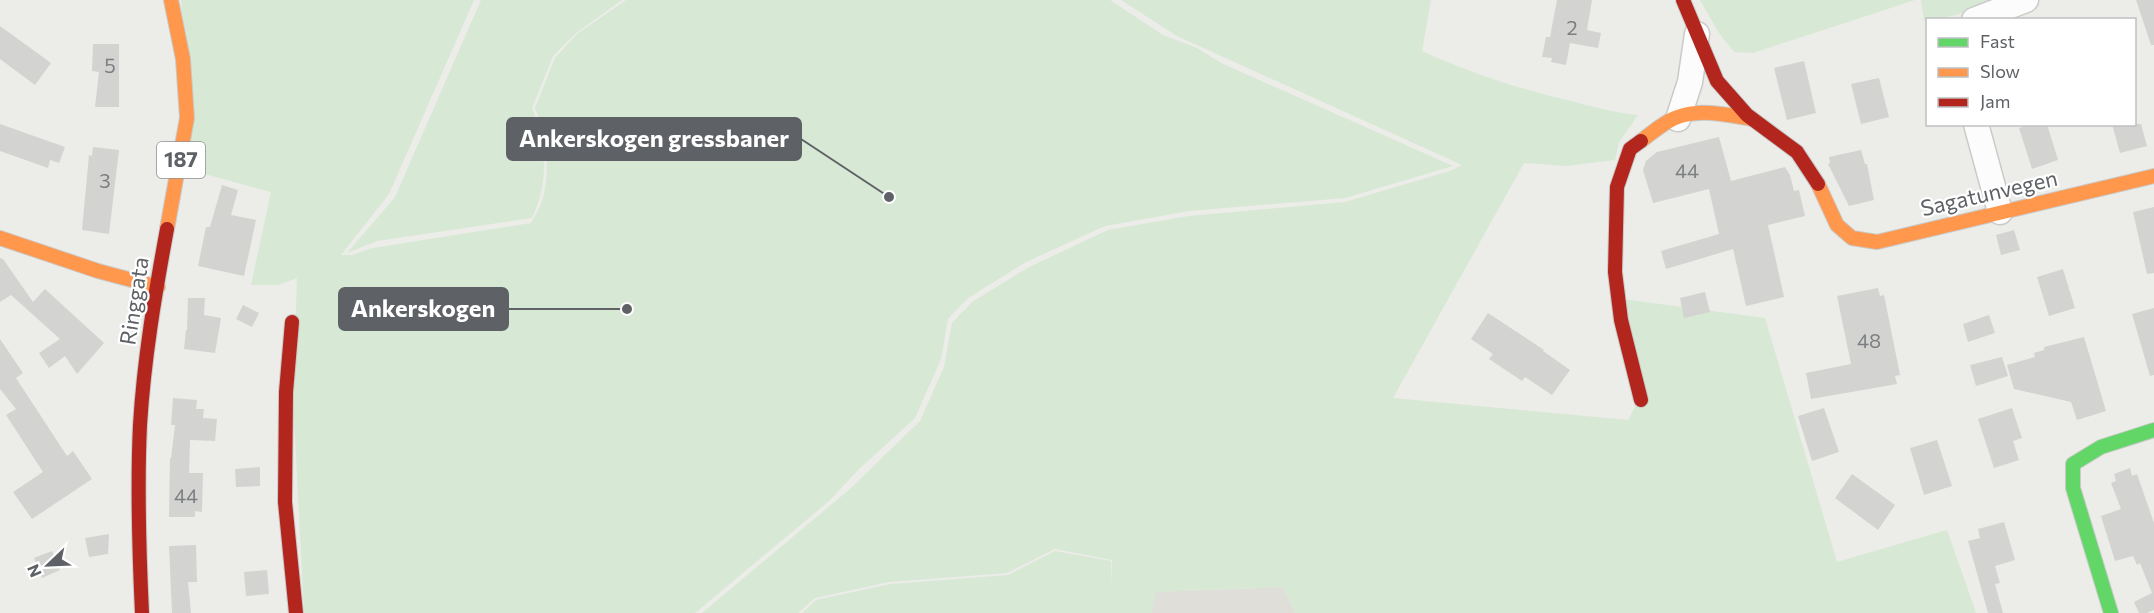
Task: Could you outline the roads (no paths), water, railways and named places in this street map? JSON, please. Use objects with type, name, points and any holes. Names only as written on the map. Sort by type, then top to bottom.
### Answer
[{"type":"street","name":"Ringgata","points":[[142,613],[137,484],[146,361],[187,118],[184,56],[171,0]]},
{"type":"street","points":[[1683,0],[1717,81],[1752,119]]},
{"type":"street","points":[[1979,18],[2026,0]]},
{"type":"street","points":[[1678,119],[1690,82],[1697,34]]},
{"type":"street","points":[[1641,400],[1621,320],[1615,272],[1617,187],[1630,149],[1666,122],[1686,115],[1713,112],[1752,119]]},
{"type":"street","name":"Sagatunvegen","points":[[1752,119],[1797,152],[1816,179],[1837,225],[1852,238],[1877,242],[2154,176]]},
{"type":"street","points":[[1977,126],[2000,212]]},
{"type":"street","points":[[0,238],[98,271],[158,287]]},
{"type":"street","points":[[292,322],[286,392],[285,502],[296,613]]},
{"type":"street","points":[[2111,613],[2073,488],[2073,464],[2082,456],[2154,430]]},
{"type":"place","name":"Ankerskogen gressbaner","points":[[889,197]]},
{"type":"place","name":"Ankerskogen","points":[[627,309]]}]
